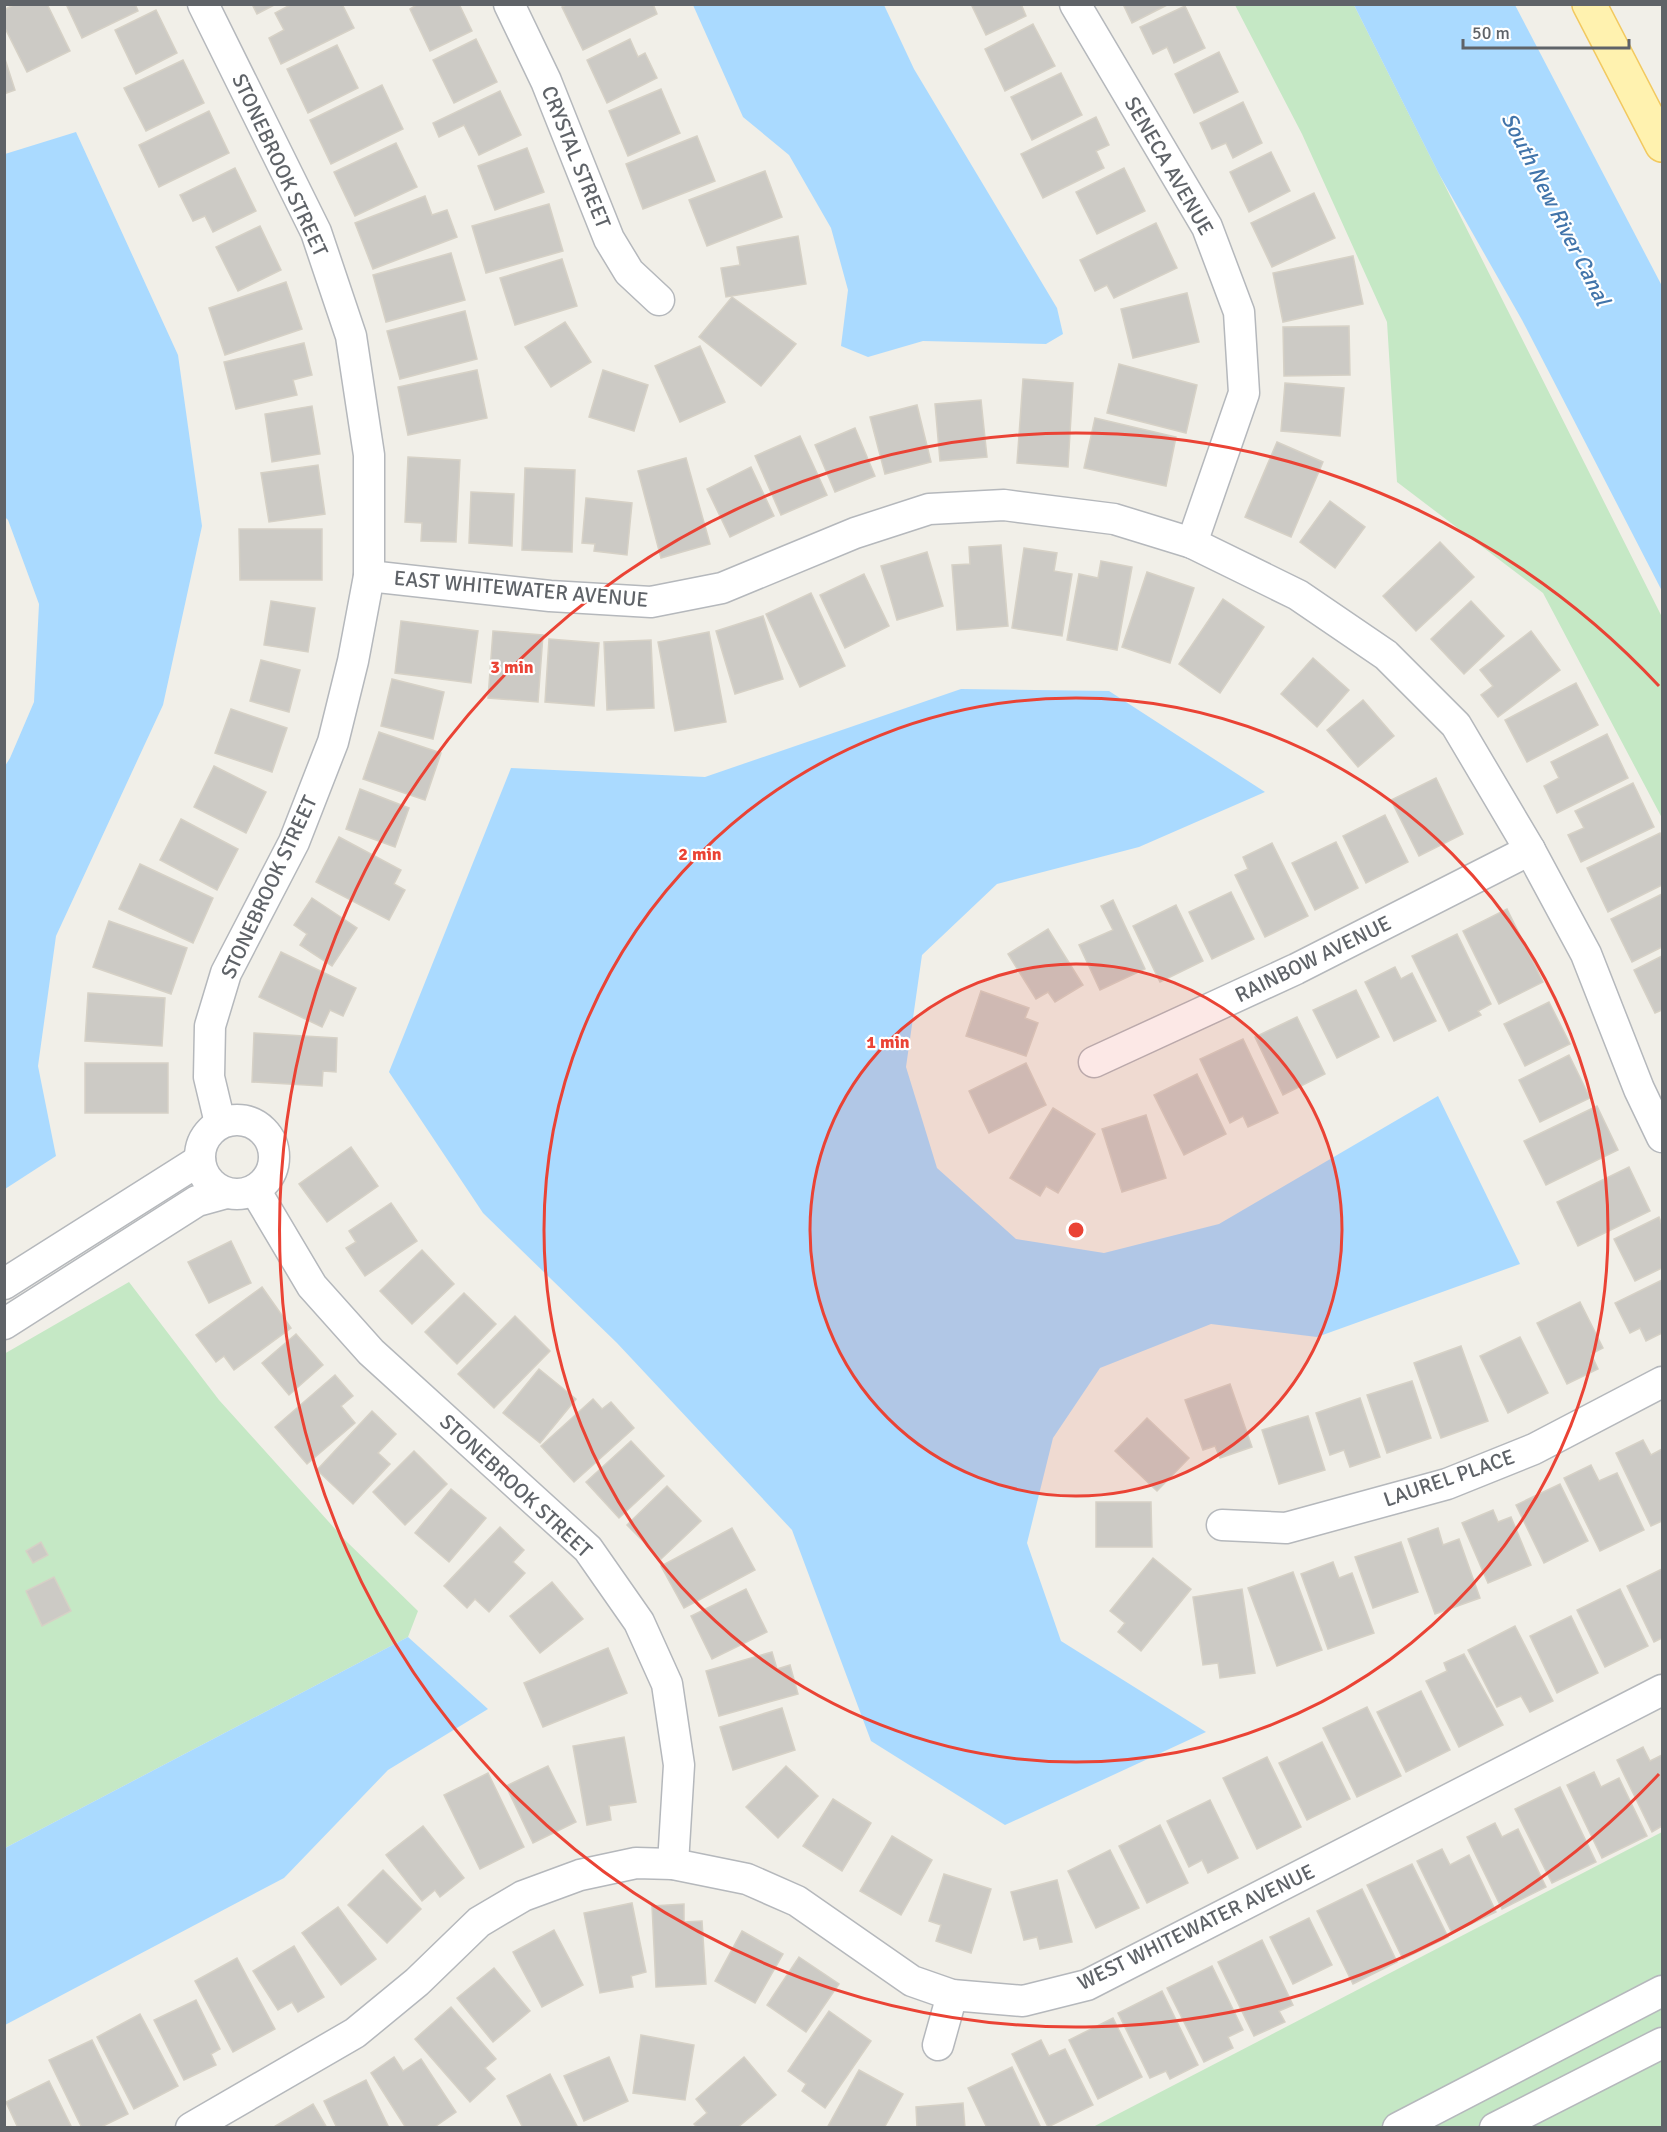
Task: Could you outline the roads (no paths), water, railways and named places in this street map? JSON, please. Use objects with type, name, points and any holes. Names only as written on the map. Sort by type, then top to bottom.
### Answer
[{"type":"main road","points":[[1589,4],[1662,145]]},
{"type":"street","name":"STONEBROOK STREET","points":[[203,4],[316,232],[351,336],[369,455],[369,576],[353,662],[333,742],[294,842],[226,973],[210,1026],[209,1077],[220,1123]]},
{"type":"street","name":"CRYSTAL STREET","points":[[509,4],[546,81],[609,239],[629,272],[659,300]]},
{"type":"street","name":"SENECA AVENUE","points":[[1075,4],[1207,227],[1239,312],[1244,393],[1192,543]]},
{"type":"street","name":"EAST WHITEWATER AVENUE","points":[[369,576],[550,596],[651,602],[722,588],[855,533],[929,509],[1004,505],[1114,519],[1192,543],[1298,595],[1386,655],[1456,725],[1530,850],[1586,954],[1639,1089],[1662,1137]]},
{"type":"street","name":"RAINBOW AVENUE","points":[[1094,1062],[1296,969],[1530,850]]},
{"type":"street","points":[[4,1324],[197,1201],[241,1192],[266,1181],[273,1168],[275,1153],[270,1139],[261,1128],[248,1121],[234,1119],[220,1123],[208,1132],[201,1146],[200,1160],[209,1180],[241,1192]]},
{"type":"street","points":[[4,1284],[200,1160]]},
{"type":"street","name":"STONEBROOK STREET","points":[[241,1192],[312,1286],[372,1352],[588,1549],[639,1622],[667,1684],[680,1765],[673,1864]]},
{"type":"street","name":"LAUREL PLACE","points":[[1222,1525],[1286,1528],[1447,1484],[1534,1449],[1662,1382]]},
{"type":"street","name":"WEST WHITEWATER AVENUE","points":[[191,2127],[355,2032],[417,1982],[479,1922],[523,1896],[580,1875],[636,1863],[673,1864],[747,1879],[797,1901],[912,1981],[952,1995],[1023,2001],[1087,1985],[1662,1690]]},
{"type":"street","points":[[1398,2127],[1662,1991]]},
{"type":"street","points":[[938,2045],[952,1995]]},
{"type":"street","points":[[1495,2127],[1662,2043]]},
{"type":"water","points":[[693,5],[884,5],[914,69],[1057,308],[1063,334],[1046,344],[923,341],[868,357],[841,346],[848,290],[831,228],[789,155],[743,117]]},
{"type":"water","name":"South New River Canal","points":[[1354,5],[1515,5],[1662,286],[1662,591],[1522,320],[1439,174]]},
{"type":"water","points":[[76,132],[178,355],[202,526],[163,705],[56,936],[38,1066],[56,1156],[5,1189],[5,766],[34,702],[39,604],[5,517],[5,154]]},
{"type":"water","points":[[961,689],[1109,691],[1265,792],[1139,847],[997,884],[922,955],[906,1067],[937,1168],[1016,1239],[1104,1253],[1219,1224],[1438,1096],[1520,1264],[1317,1337],[1211,1324],[1100,1368],[1053,1438],[1027,1543],[1061,1641],[1206,1732],[1005,1825],[871,1741],[792,1530],[617,1343],[483,1213],[389,1072],[511,768],[705,777]]},
{"type":"water","points":[[408,1637],[488,1709],[388,1770],[284,1878],[5,2025],[5,1848]]}]
